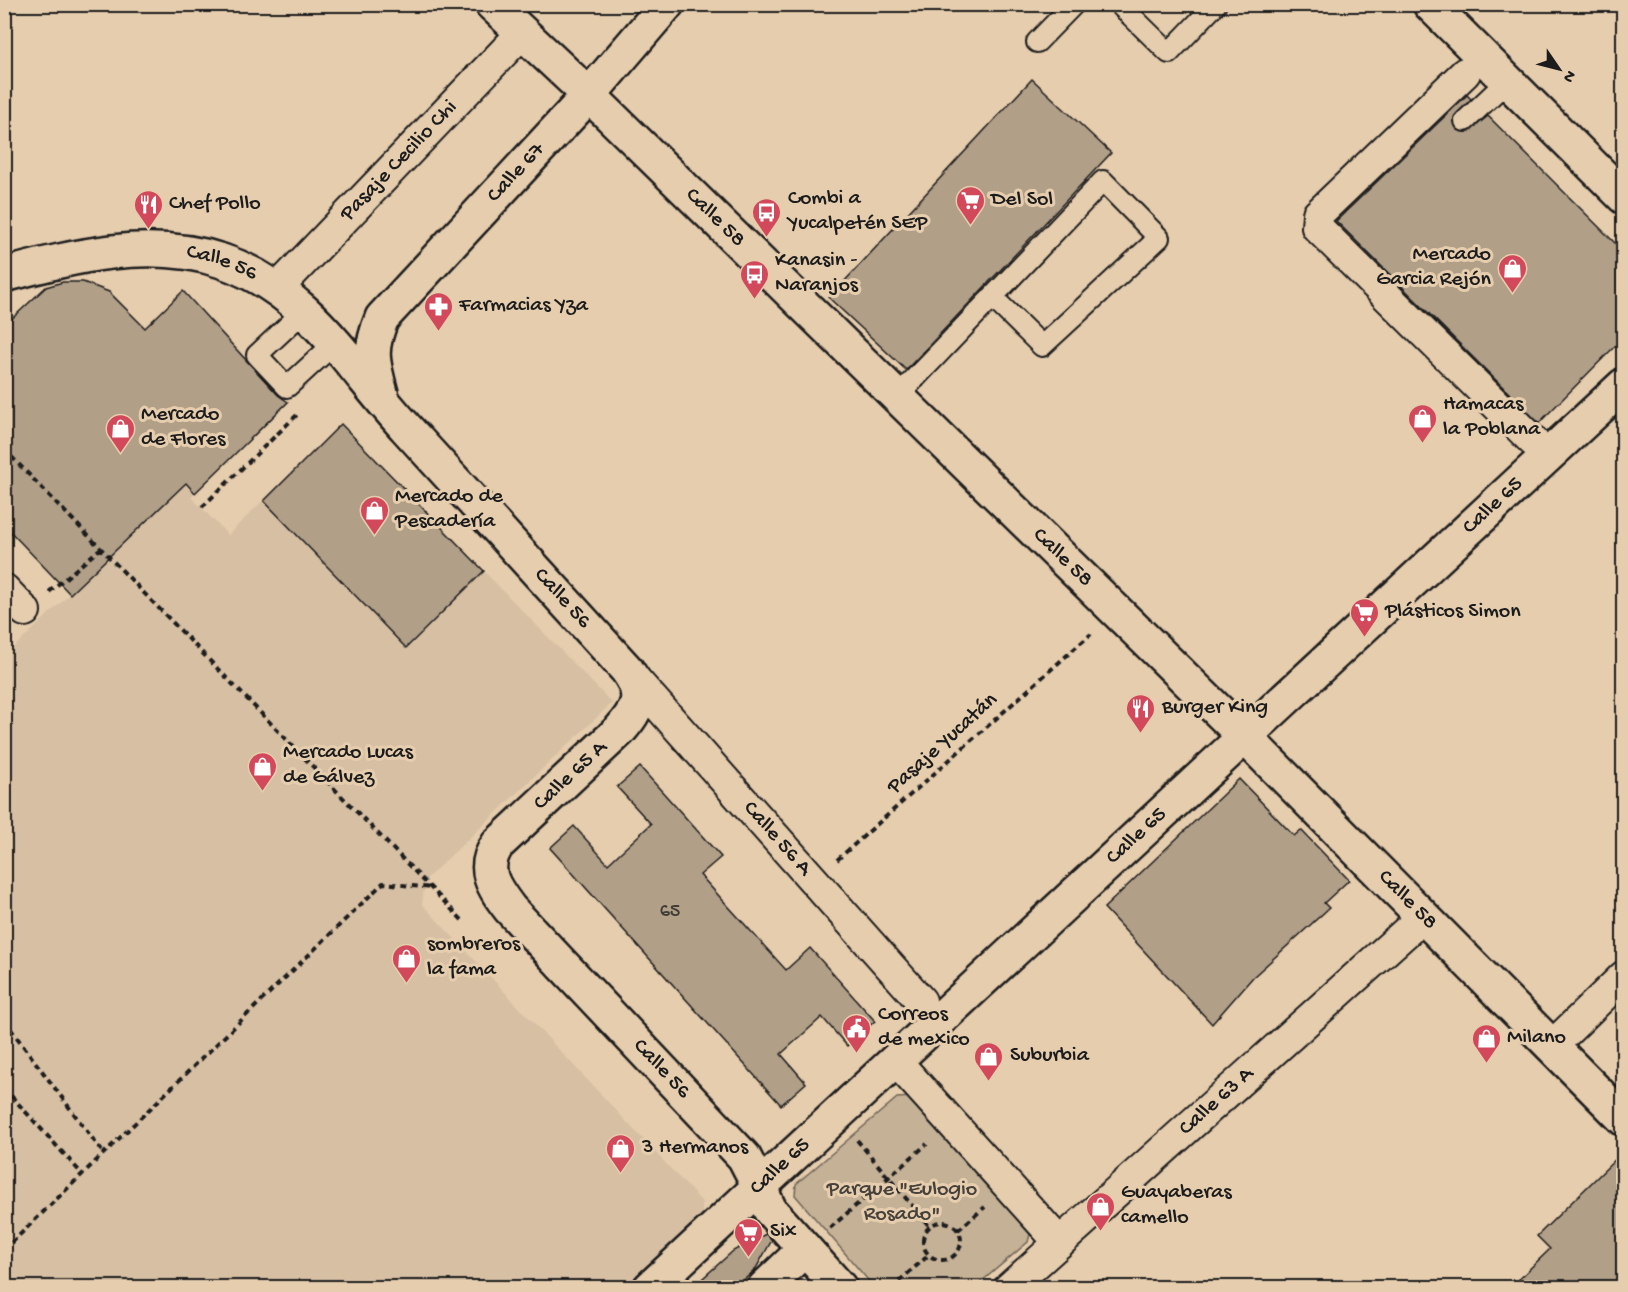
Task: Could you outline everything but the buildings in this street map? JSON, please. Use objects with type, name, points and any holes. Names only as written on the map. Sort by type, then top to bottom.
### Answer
[{"type":"main road","name":"Calle 58","points":[[492,4],[589,95],[1244,736],[1623,1119]]},
{"type":"main road","name":"Calle 67","points":[[372,343],[382,318],[589,95],[667,4]]},
{"type":"main road","points":[[1430,4],[1623,197]]},
{"type":"main road","name":"Calle 56","points":[[4,275],[95,254],[127,250],[165,251],[223,262],[277,289],[305,310],[335,343],[384,404],[635,684]]},
{"type":"main road","name":"Calle 56","points":[[372,343],[373,362],[384,404]]},
{"type":"main road","name":"Calle 65","points":[[650,1287],[1623,385]]},
{"type":"main road","name":"Calle 65 A","points":[[491,854],[498,844],[620,730],[633,714],[635,684]]},
{"type":"main road","name":"Calle 56","points":[[491,854],[490,880],[510,909],[744,1158],[770,1210],[817,1239],[840,1287]]},
{"type":"main road","points":[[764,1287],[817,1239]]},
{"type":"street","name":"Pasaje Cecilio Chi","points":[[277,289],[522,33]]},
{"type":"street","points":[[1465,74],[1324,208],[1316,220],[1317,227],[1533,441]]},
{"type":"street","points":[[4,589],[25,611]]},
{"type":"street","name":"Calle 56 A","points":[[635,684],[921,1001]]},
{"type":"street","name":"Calle 63 A","points":[[1009,1287],[1424,916]]},
{"type":"street","points":[[1552,1046],[1623,976]]},
{"type":"street","points":[[896,1060],[1059,1242]]},
{"type":"lane","points":[[1037,42],[1074,4]]},
{"type":"lane","points":[[1119,4],[1168,53],[1216,4]]},
{"type":"lane","points":[[1465,121],[1507,81]]},
{"type":"lane","points":[[897,397],[992,297],[1103,181],[1159,238],[1042,346],[992,297]]},
{"type":"lane","points":[[305,310],[257,355],[287,387],[335,343]]},
{"type":"path","points":[[202,507],[305,406]]},
{"type":"path","points":[[4,449],[462,920]]},
{"type":"path","points":[[25,611],[101,548]]},
{"type":"path","name":"Pasaje Yucatán","points":[[813,880],[1094,631]]},
{"type":"path","points":[[4,1250],[383,883],[432,888]]},
{"type":"path","points":[[4,1020],[104,1154]]},
{"type":"path","points":[[4,1088],[83,1175]]},
{"type":"path","points":[[856,1139],[930,1227]]},
{"type":"path","points":[[817,1239],[928,1143]]},
{"type":"path","points":[[958,1230],[992,1200]]},
{"type":"path","points":[[944,1222],[958,1230],[961,1242],[957,1253],[941,1260],[929,1255],[924,1244],[930,1227],[944,1222]]},
{"type":"path","points":[[891,1287],[929,1255]]},
{"type":"shaded area","name":"Mercado Lucas de Gálvez","points":[[63,282],[83,282],[109,292],[145,327],[183,291],[288,402],[191,497],[228,535],[341,424],[612,703],[425,880],[422,904],[702,1202],[702,1223],[631,1287],[5,1287],[5,656],[70,594],[5,525],[46,287]]},
{"type":"green space","name":"Parque \"Eulogio Rosado\"","points":[[913,1097],[1030,1234],[1028,1242],[975,1287],[874,1287],[795,1195],[796,1184],[897,1098]]},
{"type":"place","name":"Del Sol","points":[[970,226]]},
{"type":"place","name":"Chef Pollo","points":[[148,230]]},
{"type":"place","name":"Combi a Yucalpetén SEP","points":[[767,238]]},
{"type":"place","name":"Mercado Garcia Rejón","points":[[1512,294]]},
{"type":"place","name":"Kanasin - Naranjos","points":[[754,300]]},
{"type":"place","name":"Farmacias Yza","points":[[438,332]]},
{"type":"place","name":"Hamacas la Poblana","points":[[1422,444]]},
{"type":"place","name":"Mercado de Flores","points":[[120,454]]},
{"type":"place","name":"Mercado de Pescadería","points":[[374,536]]},
{"type":"place","name":"Plásticos Simon","points":[[1364,638]]},
{"type":"place","name":"Burger King","points":[[1141,734]]},
{"type":"place","name":"Mercado Lucas de Gálvez","points":[[262,792]]},
{"type":"place","name":"sombreros la fama","points":[[406,984]]},
{"type":"place","name":"Correos de mexico","points":[[857,1054]]},
{"type":"place","name":"Milano","points":[[1486,1064]]},
{"type":"place","name":"Suburbia","points":[[989,1082]]},
{"type":"place","name":"3 Hermanos","points":[[621,1174]]},
{"type":"place","name":"Guayaberas camello","points":[[1100,1232]]},
{"type":"place","name":"Six","points":[[749,1258]]}]
